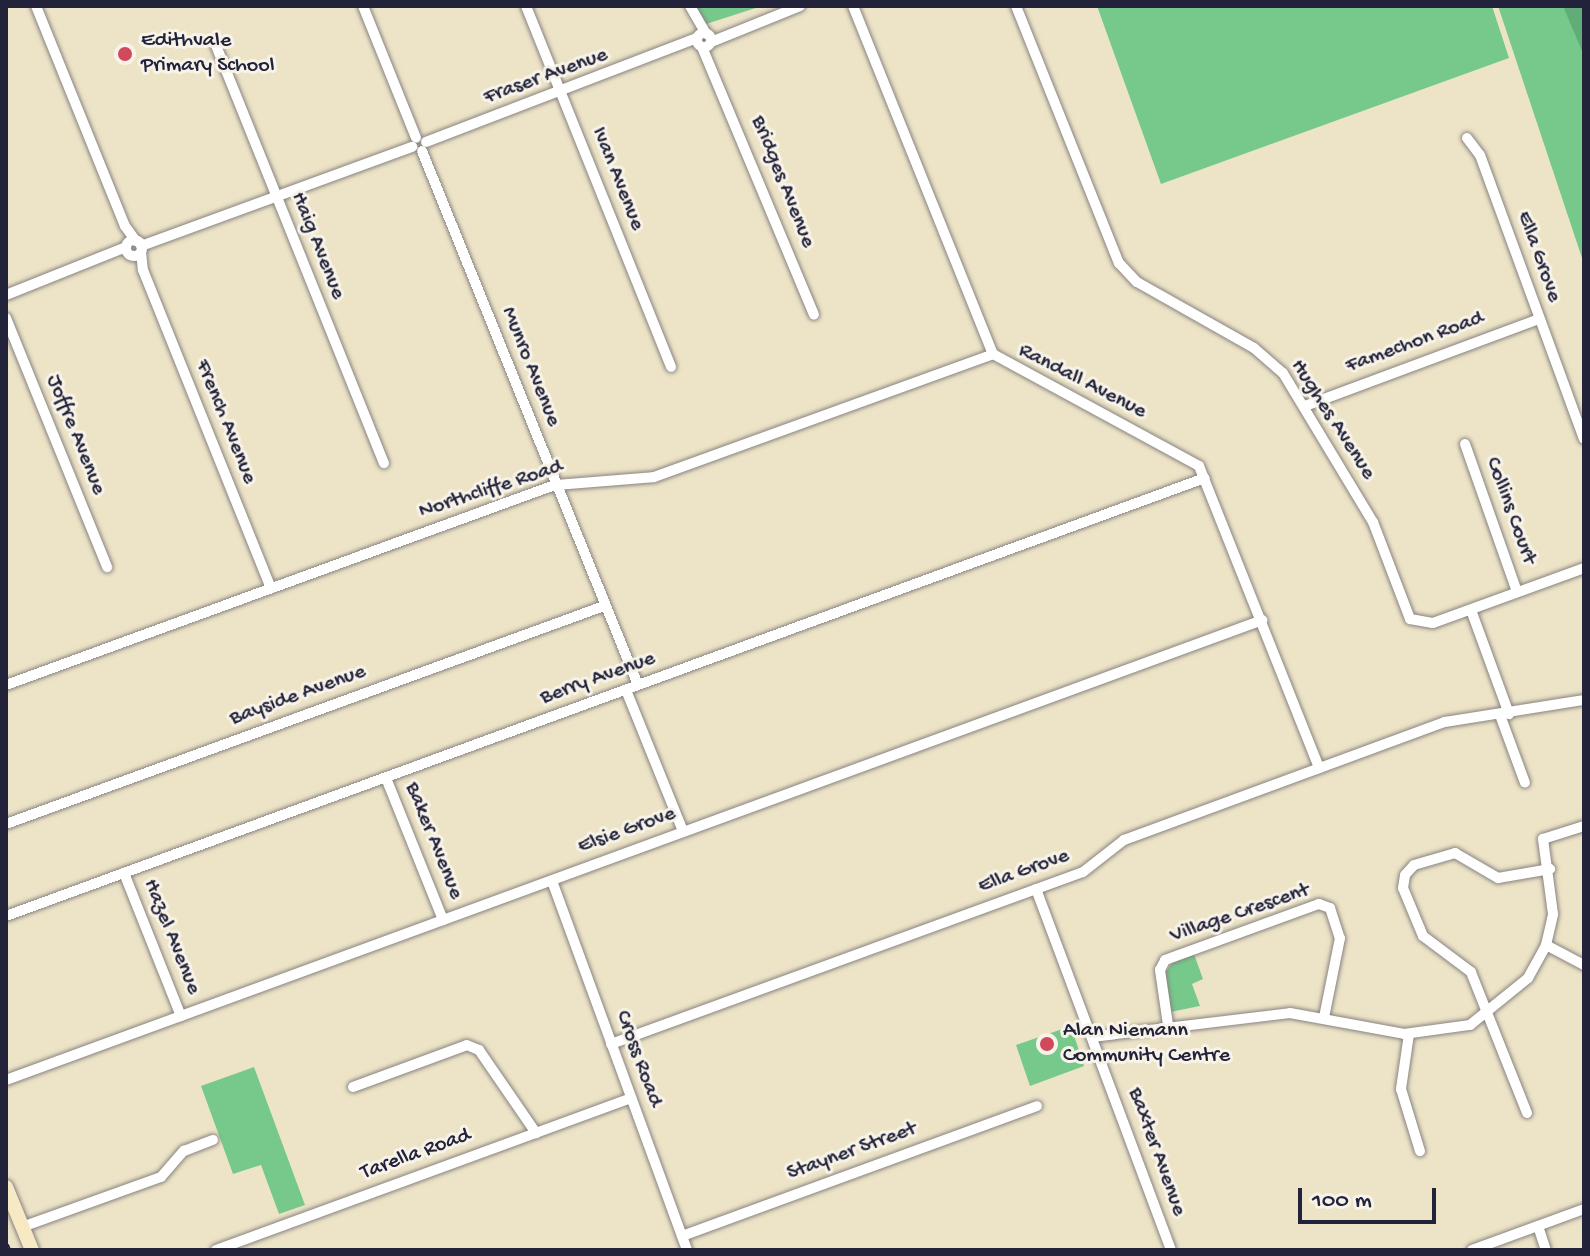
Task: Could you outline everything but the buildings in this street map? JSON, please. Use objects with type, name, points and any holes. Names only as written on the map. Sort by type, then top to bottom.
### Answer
[{"type":"street","name":"French Avenue","points":[[36,6],[271,588]]},
{"type":"street","name":"Munro Avenue","points":[[363,6],[638,685]]},
{"type":"street","name":"Ivan Avenue","points":[[526,6],[671,367]]},
{"type":"street","name":"Bridges Avenue","points":[[690,6],[814,315]]},
{"type":"street","name":"Fraser Avenue","points":[[6,295],[800,6]]},
{"type":"street","name":"Randall Avenue","points":[[853,6],[993,354],[1195,462],[1205,478],[1319,768]]},
{"type":"street","name":"Hughes Avenue","points":[[1016,6],[1098,221],[1124,269],[1145,287],[1254,348],[1283,373],[1373,522],[1405,613],[1423,625],[1584,568]]},
{"type":"street","name":"Haig Avenue","points":[[215,43],[384,463]]},
{"type":"street","name":"Ella Grove","points":[[1467,138],[1480,155],[1584,439]]},
{"type":"street","name":"Joffre Avenue","points":[[6,318],[107,567]]},
{"type":"street","name":"Famechon Road","points":[[1305,406],[1539,319]]},
{"type":"street","name":"Northcliffe Road","points":[[6,685],[555,485],[654,477],[993,354]]},
{"type":"street","name":"Collins Court","points":[[1465,444],[1517,592]]},
{"type":"street","name":"Berry Avenue","points":[[6,916],[1205,478]]},
{"type":"street","name":"Bayside Avenue","points":[[6,824],[604,606]]},
{"type":"street","points":[[1471,610],[1525,783]]},
{"type":"street","name":"Elsie Grove","points":[[6,1080],[1262,620]]},
{"type":"street","points":[[626,690],[683,831]]},
{"type":"street","name":"Ella Grove","points":[[611,1044],[1083,872],[1124,840],[1445,722],[1584,700]]},
{"type":"street","name":"Baker Avenue","points":[[386,778],[443,920]]},
{"type":"street","points":[[1094,1042],[1131,1031],[1168,1025],[1290,1013],[1409,1034],[1470,1025],[1490,1012],[1528,978],[1546,945],[1553,914],[1550,869],[1543,839],[1584,826]]},
{"type":"street","points":[[1527,1113],[1490,1012],[1471,972],[1423,936],[1403,888],[1405,875],[1414,865],[1455,853],[1498,878],[1530,877],[1550,869]]},
{"type":"street","name":"Hazel Avenue","points":[[124,873],[181,1016]]},
{"type":"street","name":"Cross Road","points":[[552,881],[687,1250]]},
{"type":"street","name":"Baxter Avenue","points":[[1036,889],[1171,1250]]},
{"type":"street","name":"Village Crescent","points":[[1168,1025],[1160,970],[1165,960],[1319,904],[1330,908],[1340,938],[1324,1017]]},
{"type":"street","points":[[1546,945],[1584,965]]},
{"type":"street","points":[[1409,1034],[1401,1089],[1420,1151]]},
{"type":"street","points":[[353,1087],[467,1045],[479,1050],[536,1133]]},
{"type":"street","name":"Tarella Road","points":[[216,1250],[631,1098]]},
{"type":"street","name":"Stayner Street","points":[[682,1236],[1037,1106]]},
{"type":"street","points":[[22,1227],[161,1177],[184,1151],[213,1140]]},
{"type":"street","points":[[6,1187],[32,1250]]},
{"type":"street","points":[[1472,1250],[1584,1209]]},
{"type":"street","points":[[1538,1226],[1546,1250]]},
{"type":"green space","points":[[696,6],[762,6],[703,25]]},
{"type":"green space","points":[[1097,6],[1492,6],[1509,58],[1161,184]]},
{"type":"green space","points":[[1498,6],[1584,6],[1584,264]]},
{"type":"green space","points":[[1563,6],[1584,6],[1584,72],[1582,51]]},
{"type":"green space","points":[[1194,954],[1203,979],[1192,984],[1200,1006],[1170,1012],[1165,973],[1174,961]]},
{"type":"green space","points":[[1071,1026],[1084,1066],[1030,1086],[1016,1045]]},
{"type":"green space","points":[[254,1067],[305,1205],[279,1214],[261,1165],[233,1174],[201,1086]]},
{"type":"railway","points":[[6,1245],[8,1250]]},
{"type":"place","name":"Edithvale Primary School","points":[[125,54]]},
{"type":"place","name":"Alan Niemann Community Centre","points":[[1047,1044]]}]
